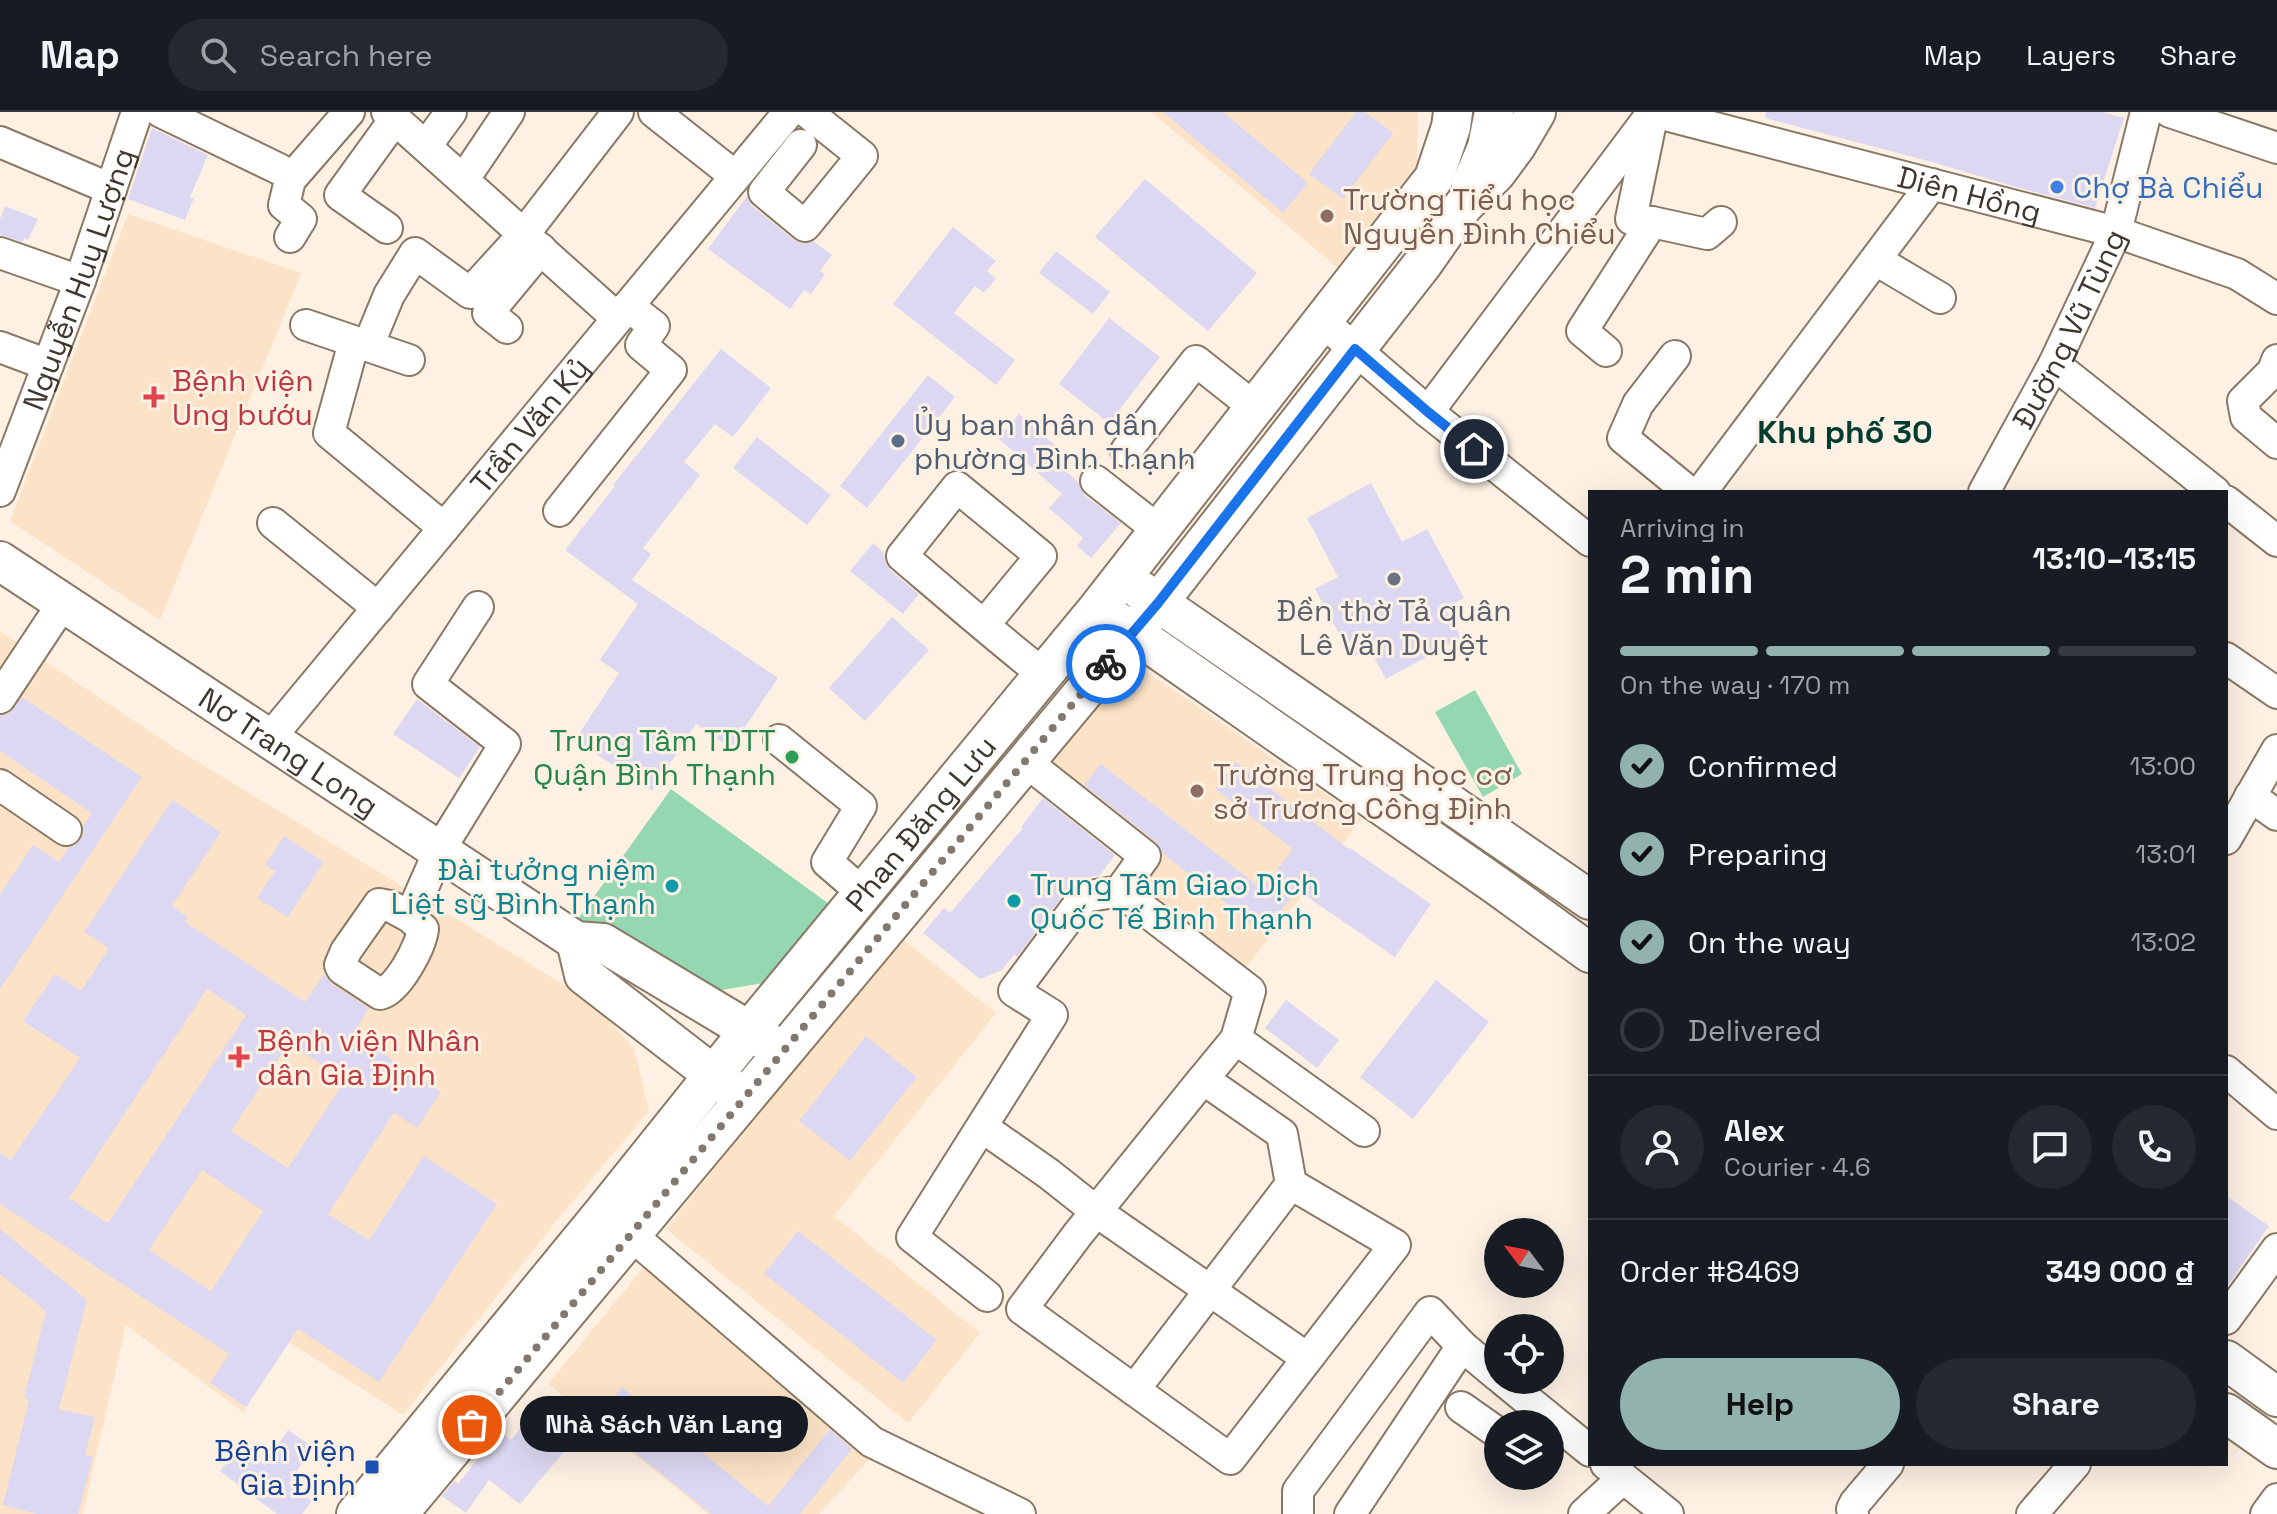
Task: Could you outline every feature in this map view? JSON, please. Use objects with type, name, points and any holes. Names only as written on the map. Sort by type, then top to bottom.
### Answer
[{"type":"main road","points":[[1434,178],[1436,112]]},
{"type":"main road","name":"Phan Đăng Lưu","points":[[398,1514],[714,1075],[1099,607],[1434,178],[1453,112]]},
{"type":"main road","name":"Phan Đăng Lưu","points":[[1463,206],[1487,147],[1494,112]]},
{"type":"main road","name":"Phan Đăng Lưu","points":[[363,1512],[551,1303],[630,1234],[745,1099],[1158,603],[1424,262],[1463,206],[1496,173],[1536,112]]},
{"type":"main road","name":"Nơ Trang Long","points":[[0,561],[576,941],[603,943],[785,1051]]},
{"type":"main road","points":[[1121,577],[1588,899]]},
{"type":"main road","points":[[1099,607],[1588,952]]},
{"type":"main road","points":[[1523,904],[1547,870]]},
{"type":"main road","points":[[576,941],[584,975],[745,1099]]},
{"type":"main road","points":[[2228,1361],[2277,1397]]},
{"type":"main road","points":[[2228,1414],[2277,1449]]},
{"type":"street","name":"Nguyễn Huy Lượng","points":[[0,491],[8,446],[48,365],[137,112]]},
{"type":"street","points":[[161,112],[279,169]]},
{"type":"street","points":[[290,237],[301,219],[284,205],[290,180],[349,112]]},
{"type":"street","points":[[426,146],[451,112]]},
{"type":"street","points":[[464,179],[509,112]]},
{"type":"street","points":[[507,328],[488,313],[618,112]]},
{"type":"street","points":[[654,112],[735,176]]},
{"type":"street","name":"Trần Văn Kỷ","points":[[269,739],[789,112]]},
{"type":"street","points":[[801,145],[764,192],[805,226],[862,156],[807,112]]},
{"type":"street","points":[[1428,412],[1653,112],[1631,219],[1707,234],[1721,222]]},
{"type":"street","name":"Diên Hồng","points":[[1654,112],[2116,232],[2237,274],[2277,299]]},
{"type":"street","name":"Đường Vũ Tùng","points":[[1990,489],[2054,364],[2116,232],[2146,112]]},
{"type":"street","points":[[2170,112],[2277,148]]},
{"type":"street","points":[[387,228],[340,195],[391,116],[533,241],[623,312],[654,326],[641,345],[671,370],[559,511]]},
{"type":"street","points":[[0,142],[111,189]]},
{"type":"street","points":[[1703,490],[1932,184]]},
{"type":"street","points":[[1606,351],[1582,331],[1652,222]]},
{"type":"street","points":[[444,528],[329,433],[361,344],[415,253],[470,293],[533,241]]},
{"type":"street","points":[[0,253],[80,281]]},
{"type":"street","points":[[1876,260],[1940,298]]},
{"type":"street","points":[[1322,321],[1428,412],[1588,539]]},
{"type":"street","points":[[306,325],[409,360]]},
{"type":"street","points":[[0,347],[48,365]]},
{"type":"street","points":[[1675,356],[1638,404],[1623,438],[1687,490]]},
{"type":"street","points":[[2277,360],[2273,371],[2243,401],[2246,417],[2277,443]]},
{"type":"street","points":[[1126,451],[1196,361],[1254,407]]},
{"type":"street","points":[[2054,364],[2212,490]]},
{"type":"street","points":[[1096,481],[1157,529]]},
{"type":"street","points":[[984,625],[1041,556],[957,487],[902,556],[984,625],[1043,674]]},
{"type":"street","points":[[2228,503],[2277,541]]},
{"type":"street","points":[[273,523],[378,608]]},
{"type":"street","points":[[0,698],[63,603]]},
{"type":"street","points":[[410,917],[439,851],[505,744],[428,684],[478,607]]},
{"type":"street","points":[[2228,659],[2277,693]]},
{"type":"street","points":[[779,740],[861,806],[827,862],[863,893]]},
{"type":"street","points":[[2228,835],[2277,750]]},
{"type":"street","points":[[987,1296],[912,1237],[1052,1015],[1014,991],[1084,897],[1120,891],[1145,856],[1025,761]]},
{"type":"street","points":[[0,785],[66,830]]},
{"type":"street","points":[[2250,796],[2277,815]]},
{"type":"street","points":[[1120,891],[1250,991],[1236,1039],[1078,1234],[1022,1309],[1230,1459],[1395,1245],[1291,1184]]},
{"type":"street","points":[[1236,1039],[1364,1131]]},
{"type":"street","points":[[2228,1073],[2277,1114]]},
{"type":"street","points":[[1134,1390],[1291,1184],[1282,1134],[1203,1079]]},
{"type":"street","points":[[982,1127],[1097,1212],[1307,1358]]},
{"type":"street","points":[[630,1234],[872,1442],[1020,1514]]},
{"type":"street","points":[[2228,1316],[2277,1249]]},
{"type":"street","points":[[1298,1514],[1298,1491],[1430,1312],[1484,1365]]},
{"type":"street","points":[[1359,1512],[1462,1346]]},
{"type":"street","points":[[1481,1421],[1496,1394]]},
{"type":"street","points":[[1519,1394],[1588,1449]]},
{"type":"street","points":[[1853,1514],[1855,1503],[1886,1466]]},
{"type":"street","points":[[2032,1514],[2073,1466]]},
{"type":"street","points":[[1584,1514],[1615,1471],[1658,1511]]},
{"type":"street","points":[[2266,1514],[2277,1499]]},
{"type":"shaded area","name":"Trường Tiểu học Nguyễn Đình Chiểu","points":[[1151,112],[1418,112],[1417,166],[1337,267]]},
{"type":"shaded area","name":"Bệnh viện Ung bướu","points":[[128,214],[301,273],[160,620],[10,521]]},
{"type":"shaded area","name":"Bệnh viện Nhân dân Gia Định","points":[[0,631],[175,748],[591,1001],[634,1048],[649,1111],[557,1220],[403,1415],[289,1342],[243,1412],[126,1325],[83,1514],[0,1514]]},
{"type":"shaded area","name":"Trường Trung học cơ sở Trương Công Định","points":[[1128,659],[1362,819],[1243,971],[1134,889],[1157,857],[1039,762]]},
{"type":"shaded area","points":[[899,936],[996,1013],[834,1216],[980,1333],[908,1423],[666,1229]]},
{"type":"shaded area","points":[[648,1262],[874,1454],[819,1514],[708,1514],[548,1384]]},
{"type":"green space","points":[[1475,690],[1522,774],[1483,797],[1435,712]]},
{"type":"green space","points":[[671,789],[836,909],[795,957],[763,983],[722,990],[678,984],[578,919]]},
{"type":"building","points":[[1163,112],[1223,112],[1308,183],[1283,213]]},
{"type":"building","points":[[1356,112],[1365,112],[1393,133],[1343,199],[1309,174]]},
{"type":"building","name":"Chợ Bà Chiểu","points":[[1766,112],[2103,112],[2124,118],[2095,208],[1765,118]]},
{"type":"building","points":[[152,128],[208,155],[190,197],[194,198],[185,220],[128,199]]},
{"type":"building","points":[[1145,179],[1257,273],[1208,331],[1095,237]]},
{"type":"building","points":[[747,196],[752,206],[794,240],[803,244],[813,241],[832,255],[820,271],[825,274],[811,294],[804,290],[790,309],[708,249]]},
{"type":"building","points":[[5,206],[38,219],[28,240],[24,238],[23,242],[0,235],[0,219]]},
{"type":"building","points":[[953,227],[996,261],[987,271],[996,278],[984,293],[975,286],[954,313],[1015,360],[996,385],[893,304]]},
{"type":"building","points":[[1056,251],[1110,292],[1093,314],[1039,273]]},
{"type":"building","points":[[1109,318],[1160,357],[1109,423],[1059,384]]},
{"type":"building","points":[[721,349],[771,388],[733,437],[715,424],[684,462],[700,475],[643,548],[651,554],[632,580],[778,678],[731,748],[696,724],[652,791],[575,740],[619,673],[600,660],[638,604],[565,550]]},
{"type":"building","name":"Ủy ban nhân dân phường Bình Thạnh","points":[[928,375],[955,397],[867,508],[840,486]]},
{"type":"building","points":[[1019,414],[1066,455],[1058,464],[1079,483],[1084,495],[1121,523],[1091,558],[1077,546],[1083,538],[1049,508],[1062,494],[998,438]]},
{"type":"building","points":[[757,437],[831,495],[807,525],[733,468]]},
{"type":"building","name":"Đền thờ Tả quân Lê Văn Duyệt","points":[[1371,483],[1402,542],[1427,529],[1464,598],[1445,608],[1461,638],[1386,679],[1369,648],[1352,658],[1315,589],[1338,577],[1307,518]]},
{"type":"building","points":[[873,543],[884,553],[890,570],[919,594],[903,614],[850,571]]},
{"type":"building","points":[[892,617],[929,650],[865,721],[829,688]]},
{"type":"building","points":[[22,697],[142,777],[0,989],[0,894],[33,845],[59,862],[69,847],[81,839],[83,826],[92,813],[0,751],[0,716],[9,714]]},
{"type":"building","points":[[417,699],[480,747],[459,778],[393,734]]},
{"type":"building","points":[[1236,762],[1349,849],[1431,904],[1395,957],[1297,890],[1264,933],[1162,853],[1156,842],[1084,785],[1101,764],[1262,889],[1293,849],[1215,789]]},
{"type":"building","points":[[1043,798],[1115,855],[1099,876],[1087,877],[1070,886],[1017,957],[1014,955],[1002,970],[980,979],[923,933],[944,908],[950,913],[1023,828]]},
{"type":"building","points":[[172,800],[221,832],[172,906],[188,917],[185,922],[305,1002],[324,974],[332,984],[369,1008],[353,1034],[441,1092],[417,1128],[394,1113],[328,1214],[369,1240],[424,1156],[497,1204],[379,1382],[298,1329],[246,1407],[210,1383],[229,1354],[0,1204],[0,1153],[11,1160],[80,1058],[23,1021],[55,974],[81,991],[109,948],[84,932]],"holes":[[[207,989],[246,1015],[108,1223],[69,1198]],[[289,1043],[345,1080],[288,1168],[231,1131]],[[202,1170],[263,1211],[211,1291],[149,1250]]]},
{"type":"building","points":[[284,836],[324,862],[288,917],[257,898],[275,871],[265,865]]},
{"type":"building","points":[[1436,980],[1489,1022],[1413,1119],[1360,1077]]},
{"type":"building","points":[[1286,1000],[1339,1040],[1317,1068],[1265,1028]]},
{"type":"building","points":[[866,1036],[917,1077],[850,1161],[799,1121]]},
{"type":"building","points":[[2228,1197],[2269,1226],[2228,1285]]},
{"type":"building","points":[[0,1229],[87,1300],[59,1409],[95,1417],[85,1455],[93,1457],[78,1514],[38,1514],[3,1505],[29,1400],[24,1398],[46,1311],[0,1274]]},
{"type":"building","points":[[798,1231],[937,1340],[903,1383],[764,1274]]},
{"type":"building","points":[[622,1387],[768,1506],[830,1429],[852,1449],[800,1514],[711,1514],[596,1421]]},
{"type":"building","points":[[547,1395],[587,1424],[520,1504],[489,1480],[466,1513],[442,1496],[454,1481],[458,1484],[499,1432],[511,1440]]},
{"type":"building","points":[[288,1430],[313,1447],[289,1483],[312,1501],[302,1514],[277,1514],[220,1471],[240,1446],[265,1465]]},
{"type":"way so far","points":[[472,1425],[1106,664]]},
{"type":"place","name":"Chợ Bà Chiểu","points":[[2057,187]]},
{"type":"place","name":"Trường Tiểu học Nguyễn Đình Chiểu","points":[[1327,216]]},
{"type":"place","name":"Bệnh viện Ung bướu","points":[[154,397]]},
{"type":"place","name":"Ủy ban nhân dân phường Bình Thạnh","points":[[898,441]]},
{"type":"place","name":"Đền thờ Tả quân Lê Văn Duyệt","points":[[1394,579]]},
{"type":"place","name":"Trung Tâm TDTT Quận Bình Thạnh","points":[[792,757]]},
{"type":"place","name":"Trường Trung học cơ sở Trương Công Định","points":[[1197,791]]},
{"type":"place","name":"Đài tưởng niệm Liệt sỹ Bình Thạnh","points":[[672,886]]},
{"type":"place","name":"Trung Tâm Giao Dịch Quốc Tế Binh Thạnh","points":[[1014,901]]},
{"type":"place","name":"Bệnh viện Nhân dân Gia Định","points":[[239,1057]]},
{"type":"place","name":"Nhà Sách Văn Lang","points":[[472,1425]]},
{"type":"place","name":"Bệnh viện Gia Định","points":[[372,1467]]},
{"type":"district","name":"Khu phố 30","points":[[1845,432]]},
{"type":"route","points":[[1106,664],[1158,603],[1355,349],[1474,449]]}]
